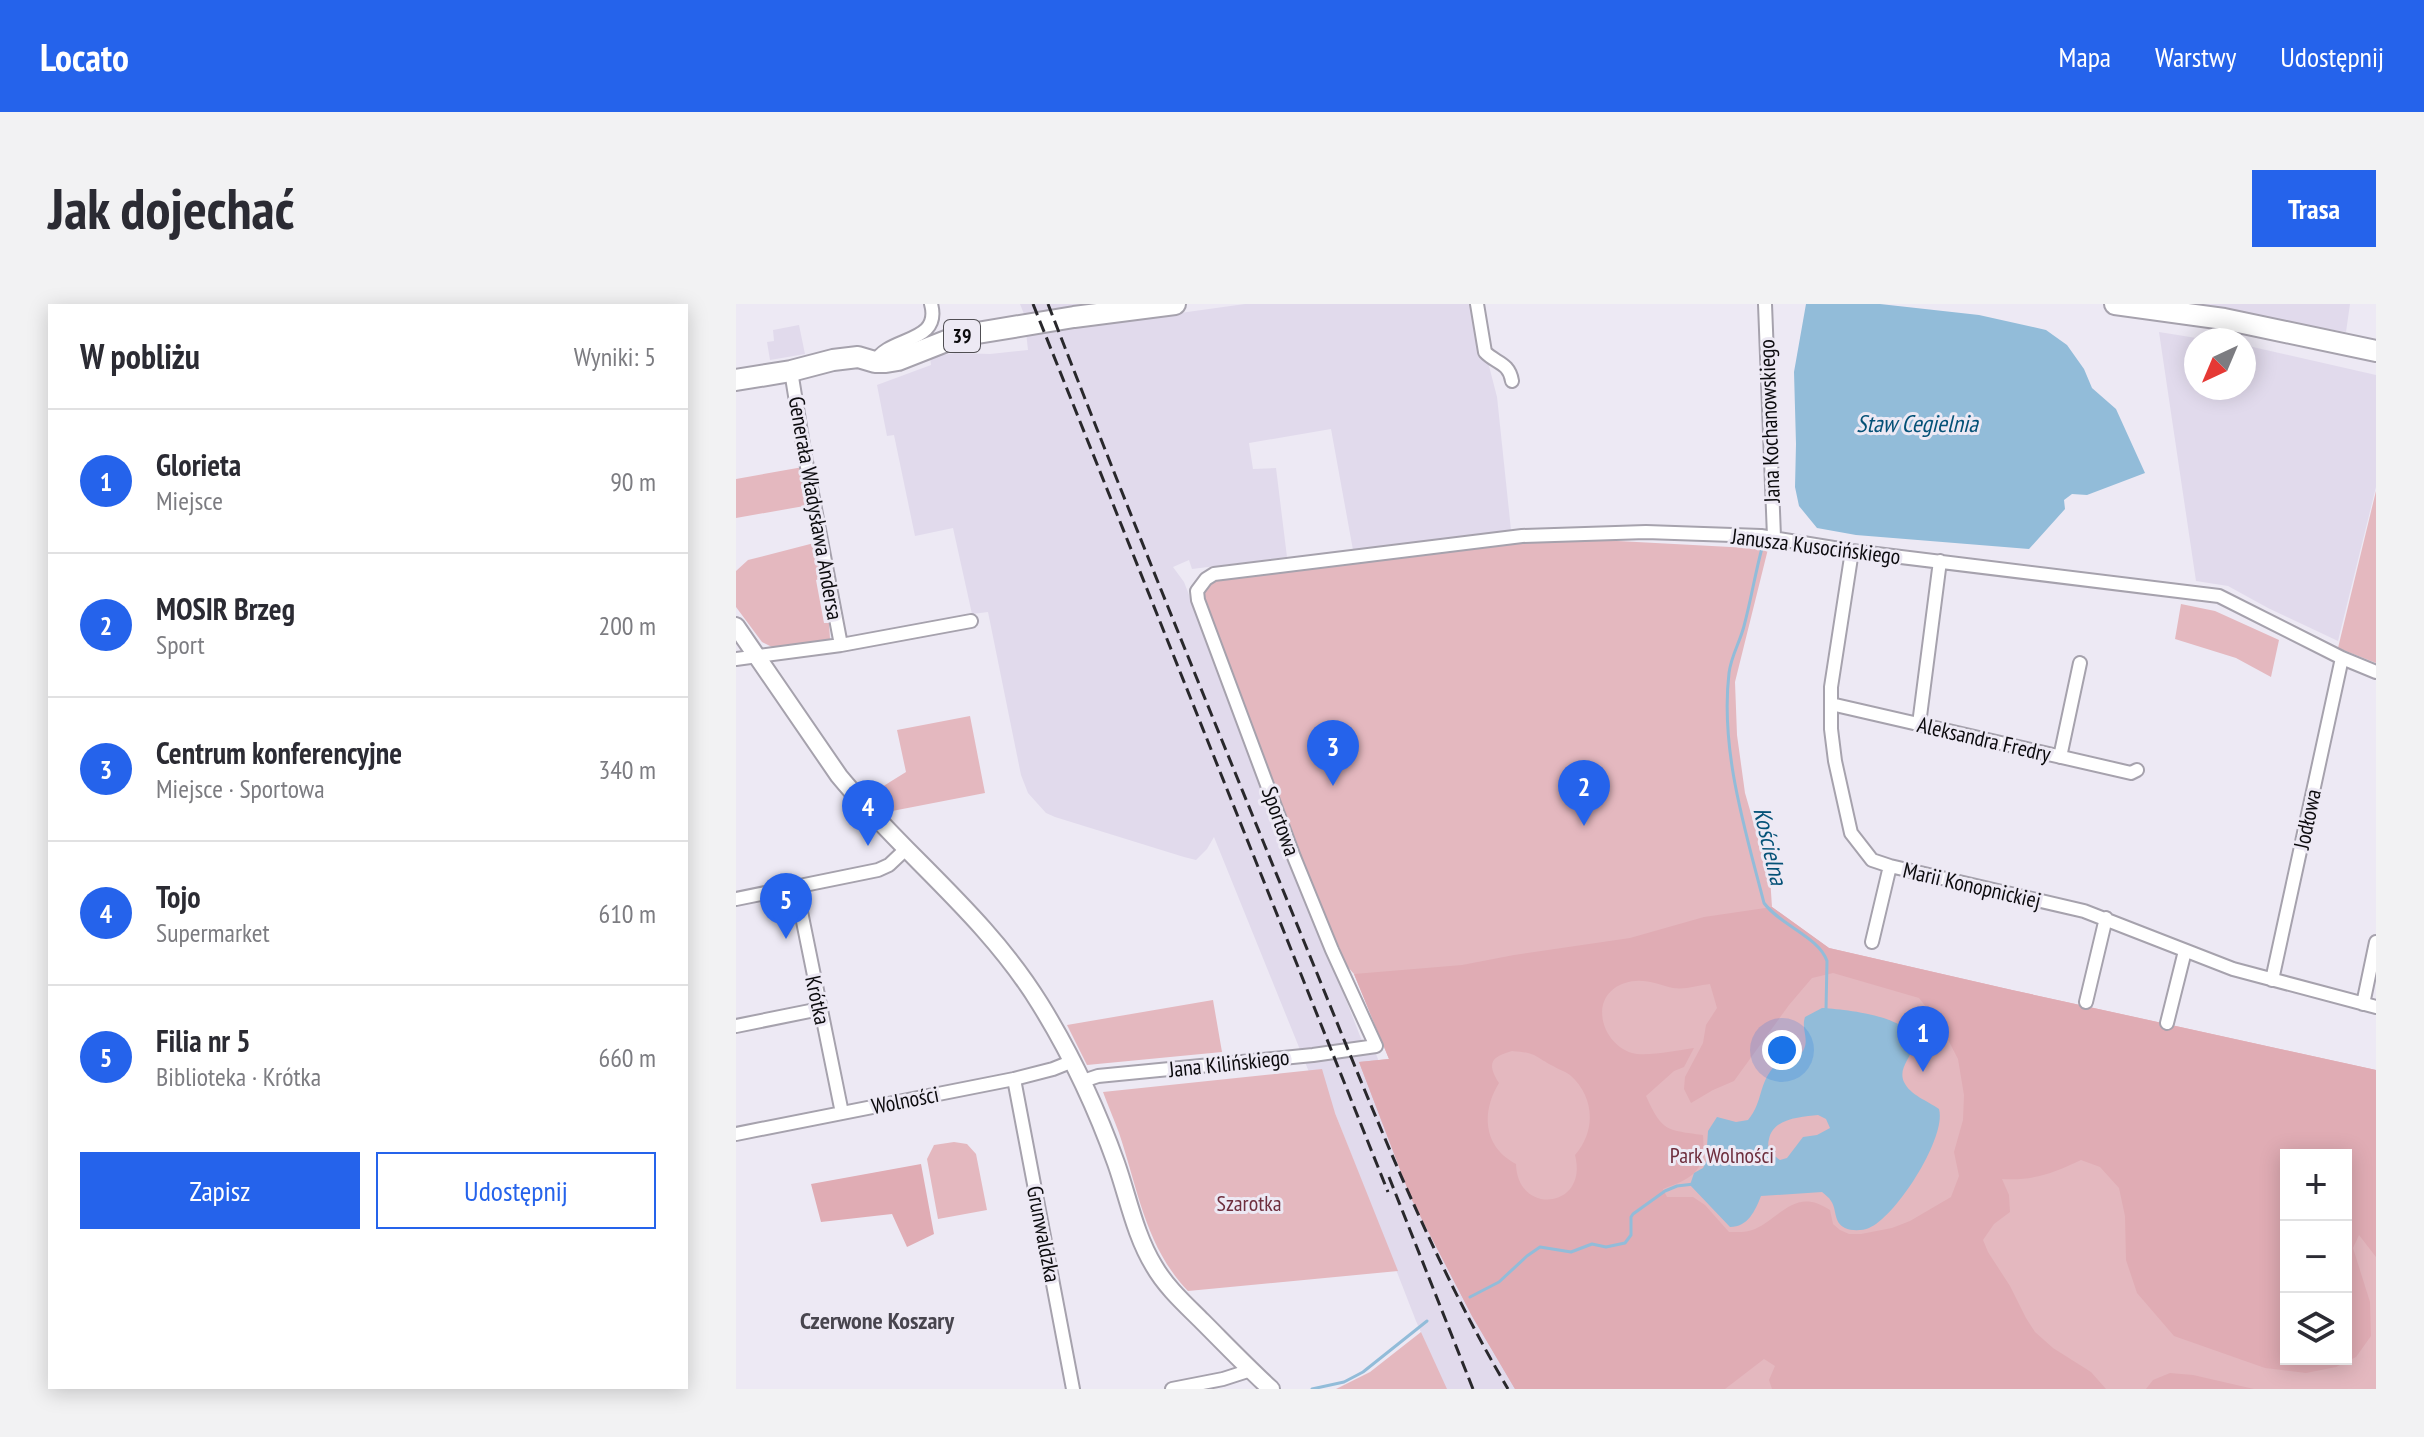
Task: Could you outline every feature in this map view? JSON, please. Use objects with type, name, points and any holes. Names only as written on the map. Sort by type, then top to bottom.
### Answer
[{"type":"main road","name":"39","points":[[736,380],[791,371],[815,373],[859,368],[875,362],[898,360],[959,336],[1175,304]]},
{"type":"main road","points":[[2115,304],[2262,326],[2376,351]]},
{"type":"street","points":[[875,362],[885,350],[915,337],[928,327],[933,315],[931,304]]},
{"type":"street","points":[[1477,304],[1485,352],[1490,358],[1503,363],[1511,372],[1512,381]]},
{"type":"street","name":"Jana Kochanowskiego","points":[[1765,304],[1774,537]]},
{"type":"street","name":"Generała Władysława Andersa","points":[[791,371],[841,645]]},
{"type":"street","name":"Janusza Kusocińskiego","points":[[1197,591],[1214,574],[1522,536],[1646,532],[1774,537],[1852,551],[2219,596],[2376,672]]},
{"type":"street","name":"Marii Konopnickiej","points":[[1852,551],[1831,704],[1835,761],[1851,833],[1872,860],[2084,911],[2233,969],[2370,1006]]},
{"type":"street","points":[[1919,724],[1940,561]]},
{"type":"street","name":"Sportowa","points":[[1197,591],[1294,857],[1376,1046]]},
{"type":"street","points":[[736,659],[841,645],[971,621]]},
{"type":"street","points":[[736,626],[839,776],[1009,958],[1040,1004],[1083,1081],[1112,1152],[1143,1246],[1154,1266],[1186,1306],[1271,1389]]},
{"type":"street","name":"Jodłowa","points":[[2272,980],[2342,658]]},
{"type":"street","points":[[2060,757],[2080,663]]},
{"type":"street","name":"Aleksandra Fredry","points":[[1831,704],[2131,773],[2137,770]]},
{"type":"street","points":[[736,899],[878,870],[889,865],[907,848]]},
{"type":"street","points":[[1872,942],[1890,866]]},
{"type":"street","name":"Krótka","points":[[796,887],[842,1113]]},
{"type":"street","points":[[2086,1002],[2106,918]]},
{"type":"street","points":[[2370,1006],[2376,942]]},
{"type":"street","points":[[2167,1023],[2185,951]]},
{"type":"street","points":[[736,1026],[820,1009]]},
{"type":"street","name":"Jana Kilińskiego","points":[[1083,1081],[1098,1076],[1376,1046]]},
{"type":"street","name":"Wolności","points":[[736,1134],[1014,1079],[1073,1061]]},
{"type":"street","name":"Grunwaldzka","points":[[1014,1079],[1073,1389]]},
{"type":"street","points":[[1172,1389],[1251,1370]]},
{"type":"shaded area","points":[[1020,304],[1084,304],[1072,306],[1079,327],[1245,304],[1473,304],[1497,397],[1511,530],[1353,550],[1331,429],[1249,443],[1253,469],[1276,468],[1287,557],[1192,569],[1189,560],[1173,567],[1184,582],[1367,1054],[1376,1054],[1430,1194],[1532,1389],[1446,1389],[1416,1321],[1335,1113],[1326,1114],[1214,837],[1196,860],[1055,817],[1046,813],[1028,793],[1021,775],[988,612],[972,614],[953,528],[915,536],[894,435],[887,436],[877,385],[931,365],[930,357],[1028,350]]},
{"type":"shaded area","points":[[2168,304],[2350,304],[2346,332]]},
{"type":"shaded area","points":[[799,325],[805,354],[770,360],[767,342],[774,341],[773,330]]},
{"type":"shaded area","points":[[2159,332],[2184,336],[2184,400],[2256,400],[2256,348],[2376,375],[2376,487],[2338,641],[2228,586],[2196,581]]},
{"type":"shaded area","name":"Park Wolności","points":[[1772,907],[1829,948],[2376,1070],[2376,1257],[2359,1235],[2353,1248],[2370,1302],[2371,1336],[2352,1359],[2352,1149],[2280,1149],[2280,1365],[2340,1365],[2306,1373],[2265,1368],[2174,1336],[2137,1293],[2126,1260],[2125,1216],[2119,1188],[2100,1167],[2081,1160],[2043,1175],[2002,1179],[2009,1195],[2010,1212],[1994,1224],[1983,1240],[2035,1332],[2053,1348],[2091,1372],[2106,1389],[1772,1389],[1769,1380],[1775,1366],[1764,1359],[1725,1389],[1515,1389],[1472,1316],[1411,1198],[1359,1062],[1389,1059],[1354,974],[1462,965],[1630,938],[1704,917]],"holes":[[[1833,973],[1919,998],[1941,1026],[1958,1059],[1964,1095],[1963,1120],[1954,1152],[1959,1176],[1951,1197],[1910,1221],[1861,1234],[1840,1230],[1833,1224],[1830,1210],[1808,1201],[1790,1206],[1755,1229],[1729,1232],[1705,1205],[1693,1197],[1667,1197],[1663,1189],[1690,1177],[1700,1165],[1703,1135],[1667,1127],[1657,1117],[1646,1096],[1674,1071],[1684,1067],[1694,1048],[1645,1054],[1621,1048],[1612,1040],[1603,1019],[1606,998],[1613,989],[1631,981],[1673,988],[1710,984],[1717,1008],[1706,1025],[1703,1043],[1685,1077],[1684,1089],[1691,1103],[1734,1081],[1812,978]],[[1512,1051],[1534,1055],[1570,1075],[1584,1093],[1588,1104],[1589,1125],[1582,1146],[1575,1155],[1577,1173],[1572,1186],[1563,1195],[1551,1199],[1539,1198],[1528,1192],[1519,1181],[1516,1164],[1497,1148],[1488,1128],[1489,1106],[1499,1083],[1493,1071],[1493,1062]]]},
{"type":"shaded area","points":[[921,1164],[934,1234],[907,1247],[892,1214],[821,1222],[811,1184]]},
{"type":"shaded area","points":[[2170,1373],[2254,1389],[2146,1389],[2153,1380]]},
{"type":"green space","points":[[803,467],[810,505],[736,518],[736,479]]},
{"type":"green space","points":[[2376,491],[2376,663],[2338,648]]},
{"type":"green space","name":"Park Wolności","points":[[1522,536],[1768,549],[1735,682],[1737,735],[1745,793],[1765,862],[1769,862],[1772,907],[1829,948],[2376,1070],[2376,1389],[1515,1389],[1472,1316],[1411,1198],[1359,1062],[1389,1059],[1354,974],[1332,949],[1197,591],[1206,579]]},
{"type":"green space","points":[[818,542],[823,578],[816,580],[824,623],[829,623],[830,639],[774,648],[762,642],[736,607],[736,571],[748,560]]},
{"type":"green space","points":[[2181,604],[2215,611],[2279,640],[2271,677],[2236,658],[2175,639]]},
{"type":"green space","points":[[970,716],[985,793],[887,812],[869,795],[906,772],[897,730]]},
{"type":"green space","points":[[1213,1000],[1222,1052],[1087,1065],[1067,1025]]},
{"type":"green space","name":"Szarotka","points":[[1322,1069],[1335,1113],[1398,1271],[1188,1291],[1173,1274],[1152,1236],[1103,1092]]},
{"type":"green space","points":[[967,1144],[976,1154],[987,1210],[938,1219],[927,1159],[934,1145]]},
{"type":"green space","points":[[1421,1332],[1447,1389],[1336,1389],[1370,1372]]},
{"type":"water","name":"Staw Cegielnia","points":[[1806,304],[1880,304],[1979,315],[2046,330],[2067,345],[2084,369],[2092,388],[2116,409],[2145,473],[2087,495],[2072,494],[2064,500],[2065,509],[2029,549],[1856,535],[1817,528],[1799,506],[1795,487],[1794,372]]},
{"type":"water","points":[[1822,1008],[1845,1010],[1877,1016],[1904,1028],[1912,1036],[1913,1047],[1903,1068],[1904,1082],[1910,1091],[1939,1109],[1935,1138],[1905,1193],[1880,1221],[1869,1228],[1853,1230],[1841,1225],[1831,1201],[1822,1192],[1761,1196],[1746,1221],[1730,1227],[1690,1185],[1694,1173],[1706,1162],[1708,1131],[1717,1117],[1736,1122],[1748,1120],[1771,1071],[1780,1060],[1802,1053],[1806,1041],[1805,1017]],"holes":[[[1818,1115],[1826,1119],[1830,1128],[1817,1135],[1803,1137],[1787,1158],[1780,1160],[1770,1151],[1768,1143],[1772,1132],[1782,1123]]]},
{"type":"waterway","name":"Kościelna","points":[[1762,548],[1744,626],[1729,673],[1727,702],[1731,760],[1764,903],[1823,953],[1827,961],[1826,1010]]},
{"type":"waterway","name":"Kościelna","points":[[1470,1297],[1499,1282],[1540,1247],[1571,1252],[1592,1244],[1606,1247],[1625,1243],[1631,1235],[1633,1214],[1665,1191],[1694,1184]]},
{"type":"waterway","name":"Kościelna","points":[[1312,1389],[1344,1382],[1363,1372],[1427,1321]]},
{"type":"railway","points":[[1033,304],[1388,1192]]},
{"type":"railway","points":[[1048,304],[1375,1114],[1450,1281],[1508,1389]]},
{"type":"railway","points":[[1389,1177],[1473,1389]]},
{"type":"place","name":"Centrum konferencyjne","points":[[1333,786]]},
{"type":"place","name":"MOSIR Brzeg","points":[[1584,826]]},
{"type":"place","name":"Tojo","points":[[868,846]]},
{"type":"place","name":"Filia nr 5","points":[[786,939]]},
{"type":"place","name":"Glorieta","points":[[1923,1072]]},
{"type":"district","name":"Czerwone Koszary","points":[[877,1321]]}]
